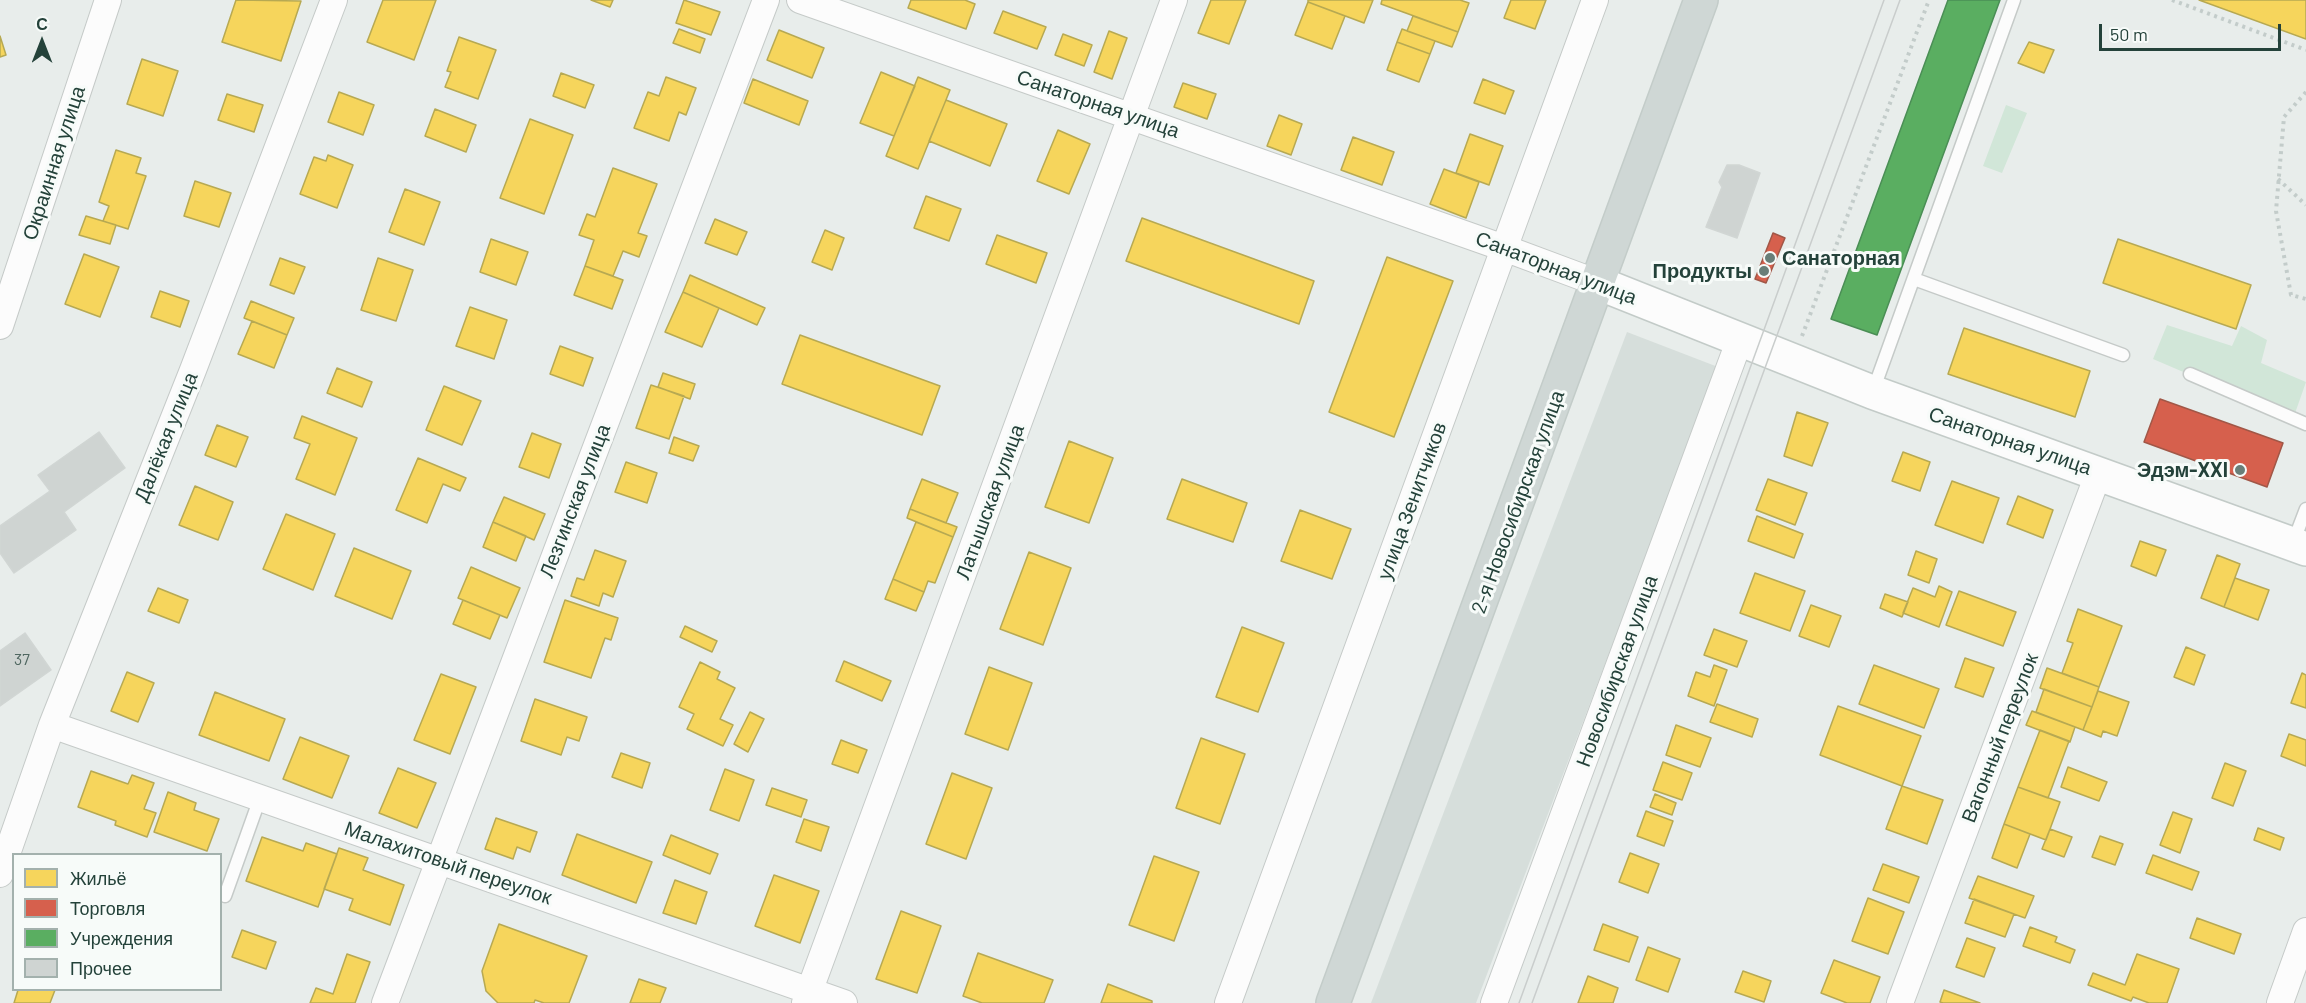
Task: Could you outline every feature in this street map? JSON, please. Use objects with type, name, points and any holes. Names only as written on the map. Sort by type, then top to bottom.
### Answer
[{"type":"main road","name":"2-я Новосибирская улица","points":[[1333,1003],[1701,0]]},
{"type":"street","name":"Окраинная улица","points":[[0,327],[108,0]]},
{"type":"street","name":"Далёкая улица","points":[[0,874],[51,724],[193,369],[334,0]]},
{"type":"street","name":"Лезгинская улица","points":[[385,1003],[766,0]]},
{"type":"street","name":"Санаторная улица","points":[[800,0],[1504,248],[1794,359],[1872,392],[2099,472],[2299,547]]},
{"type":"street","name":"Латышская улица","points":[[807,997],[1174,0]]},
{"type":"street","name":"улица Зенитчиков","points":[[1228,1003],[1595,0]]},
{"type":"street","name":"Новосибирская улица","points":[[1494,1003],[1740,339]]},
{"type":"street","name":"Вагонный переулок","points":[[1900,1003],[2099,472]]},
{"type":"street","name":"Малахитовый переулок","points":[[51,724],[439,860],[807,997],[844,1003]]},
{"type":"street","points":[[2280,1003],[2306,932]]},
{"type":"lane","points":[[1872,392],[2014,0]]},
{"type":"lane","points":[[1914,279],[2123,355]]},
{"type":"lane","points":[[2190,374],[2306,424]]},
{"type":"lane","points":[[2299,547],[2306,509]]},
{"type":"lane","points":[[225,896],[260,798]]},
{"type":"path","points":[[1794,359],[1929,0]]},
{"type":"path","points":[[2172,0],[2306,50]]},
{"type":"path","points":[[2306,92],[2284,117],[2276,211],[2291,295],[2306,299]]},
{"type":"path","points":[[2278,179],[2306,205]]},
{"type":"shaded area","points":[[1627,332],[1718,367],[1476,1003],[1371,1003]]},
{"type":"green space","points":[[2006,105],[2027,113],[2002,173],[1983,166]]},
{"type":"green space","points":[[2167,325],[2232,346],[2241,326],[2267,340],[2261,363],[2306,382],[2293,419],[2153,359]]},
{"type":"building: Жильё","points":[[236,0],[301,1],[281,61],[222,42]]},
{"type":"building: Жильё","points":[[383,0],[436,0],[414,60],[367,42]]},
{"type":"building: Жильё","points":[[591,0],[613,0],[610,7]]},
{"type":"building: Жильё","points":[[684,0],[720,12],[711,35],[676,23]]},
{"type":"building: Жильё","points":[[911,0],[965,0],[975,4],[966,29],[908,8]]},
{"type":"building: Жильё","points":[[1211,0],[1246,0],[1229,44],[1198,33]]},
{"type":"building: Жильё","points":[[1308,0],[1373,0],[1364,23],[1308,2]]},
{"type":"building: Жильё","points":[[1382,0],[1460,0],[1469,3],[1458,32],[1381,4]]},
{"type":"building: Жильё","points":[[1511,0],[1546,0],[1535,29],[1504,18]]},
{"type":"building: Жильё","points":[[2199,0],[2306,0],[2306,39]]},
{"type":"building: Жильё","points":[[1308,2],[1345,16],[1332,49],[1295,35]]},
{"type":"building: Жильё","points":[[1003,11],[1046,27],[1037,49],[994,33]]},
{"type":"building: Жильё","points":[[1413,16],[1458,32],[1452,47],[1407,31]]},
{"type":"building: Жильё","points":[[679,29],[705,39],[700,53],[673,43]]},
{"type":"building: Жильё","points":[[1402,29],[1435,41],[1430,54],[1397,42]]},
{"type":"building: Жильё","points":[[779,30],[824,48],[812,78],[767,60]]},
{"type":"building: Жильё","points":[[1109,31],[1127,38],[1112,79],[1094,72]]},
{"type":"building: Жильё","points":[[1063,34],[1092,45],[1084,66],[1055,55]]},
{"type":"building: Жильё","points":[[0,36],[6,55],[0,57]]},
{"type":"building: Жильё","points":[[459,37],[496,50],[478,99],[445,87],[451,72],[447,71]]},
{"type":"building: Жильё","points":[[1397,42],[1430,54],[1419,82],[1387,70]]},
{"type":"building: Жильё","points":[[2029,42],[2054,50],[2044,73],[2018,63]]},
{"type":"building: Жильё","points":[[142,59],[178,71],[163,116],[127,104]]},
{"type":"building: Жильё","points":[[881,72],[915,86],[894,136],[860,123]]},
{"type":"building: Жильё","points":[[561,73],[594,85],[585,108],[553,96]]},
{"type":"building: Жильё","points":[[666,77],[696,88],[686,115],[679,112],[669,141],[634,128],[648,92],[659,96]]},
{"type":"building: Жильё","points":[[918,77],[950,90],[918,169],[886,156]]},
{"type":"building: Жильё","points":[[753,79],[808,101],[799,125],[744,103]]},
{"type":"building: Жильё","points":[[1483,79],[1514,91],[1505,114],[1474,103]]},
{"type":"building: Жильё","points":[[1183,83],[1216,94],[1207,119],[1174,107]]},
{"type":"building: Жильё","points":[[339,92],[374,105],[363,135],[328,122]]},
{"type":"building: Жильё","points":[[227,94],[263,105],[254,132],[218,120]]},
{"type":"building: Жильё","points":[[946,100],[1007,124],[990,166],[929,141]]},
{"type":"building: Жильё","points":[[435,109],[476,125],[466,152],[425,136]]},
{"type":"building: Жильё","points":[[1279,115],[1302,124],[1291,155],[1267,146]]},
{"type":"building: Жильё","points":[[530,119],[573,135],[544,214],[500,198]]},
{"type":"building: Жильё","points":[[1058,130],[1090,144],[1069,194],[1037,181]]},
{"type":"building: Жильё","points":[[1470,134],[1503,146],[1489,185],[1456,173]]},
{"type":"building: Жильё","points":[[1353,137],[1394,152],[1382,185],[1341,170]]},
{"type":"building: Жильё","points":[[116,150],[141,158],[136,173],[146,176],[128,229],[103,221],[109,206],[99,202]]},
{"type":"building: Жильё","points":[[328,155],[353,165],[337,208],[300,194],[314,157],[326,161]]},
{"type":"building: Жильё","points":[[613,168],[657,184],[638,233],[647,236],[639,257],[623,251],[613,276],[585,266],[594,240],[579,235],[587,214],[595,217]]},
{"type":"building: Жильё","points":[[1444,169],[1479,182],[1466,218],[1430,204]]},
{"type":"building: Жильё","points":[[195,181],[231,193],[219,227],[184,216]]},
{"type":"building: Жильё","points":[[405,189],[440,202],[424,245],[389,232]]},
{"type":"building: Жильё","points":[[926,196],[961,209],[949,241],[914,228]]},
{"type":"building: Жильё","points":[[86,216],[116,225],[110,244],[79,235]]},
{"type":"building: Жильё","points":[[1142,218],[1314,281],[1299,324],[1126,261]]},
{"type":"building: Жильё","points":[[715,219],[747,232],[737,255],[705,243]]},
{"type":"building: Жильё","points":[[825,230],[844,238],[832,270],[812,262]]},
{"type":"building: Жильё","points":[[997,235],[1047,253],[1036,283],[986,264]]},
{"type":"building: Жильё","points":[[491,239],[528,252],[516,285],[480,272]]},
{"type":"building: Жильё","points":[[2118,239],[2251,285],[2236,329],[2103,283]]},
{"type":"building: Жильё","points":[[84,254],[119,267],[100,317],[65,304]]},
{"type":"building: Жильё","points":[[1387,257],[1453,281],[1394,437],[1329,412]]},
{"type":"building: Жильё","points":[[280,258],[305,267],[294,294],[270,285]]},
{"type":"building: Жильё","points":[[378,258],[413,270],[396,321],[361,310]]},
{"type":"building: Жильё","points":[[585,266],[623,280],[612,309],[574,295]]},
{"type":"building: Жильё","points":[[690,275],[765,308],[757,325],[683,292]]},
{"type":"building: Жильё","points":[[160,291],[189,301],[180,327],[151,317]]},
{"type":"building: Жильё","points":[[683,292],[719,308],[702,347],[665,332]]},
{"type":"building: Жильё","points":[[251,301],[294,318],[287,335],[244,318]]},
{"type":"building: Жильё","points":[[470,307],[507,320],[494,359],[456,346]]},
{"type":"building: Жильё","points":[[252,321],[287,335],[274,368],[238,354]]},
{"type":"building: Жильё","points":[[1964,328],[2090,371],[2075,417],[1948,374]]},
{"type":"building: Жильё","points":[[800,335],[940,386],[922,435],[782,384]]},
{"type":"building: Жильё","points":[[560,346],[593,358],[583,386],[550,374]]},
{"type":"building: Жильё","points":[[337,368],[372,382],[362,407],[327,393]]},
{"type":"building: Жильё","points":[[663,373],[695,384],[690,399],[658,387]]},
{"type":"building: Жильё","points":[[651,385],[684,396],[669,439],[636,428]]},
{"type":"building: Жильё","points":[[444,386],[481,401],[462,445],[426,430]]},
{"type":"building: Жильё","points":[[1797,412],[1828,423],[1812,466],[1784,456]]},
{"type":"building: Жильё","points":[[302,416],[357,438],[335,495],[296,479],[310,444],[294,438]]},
{"type":"building: Жильё","points":[[217,425],[248,437],[236,467],[205,455]]},
{"type":"building: Жильё","points":[[532,433],[561,444],[549,478],[519,467]]},
{"type":"building: Жильё","points":[[674,437],[699,446],[693,461],[669,453]]},
{"type":"building: Жильё","points":[[1069,441],[1113,458],[1089,523],[1045,507]]},
{"type":"building: Жильё","points":[[1903,452],[1930,462],[1920,491],[1892,481]]},
{"type":"building: Жильё","points":[[418,458],[466,478],[460,491],[443,484],[427,523],[396,510]]},
{"type":"building: Жильё","points":[[626,462],[657,473],[647,503],[615,492]]},
{"type":"building: Жильё","points":[[922,479],[958,493],[946,523],[910,509]]},
{"type":"building: Жильё","points":[[1182,479],[1247,503],[1233,542],[1167,519]]},
{"type":"building: Жильё","points":[[1768,479],[1807,493],[1795,525],[1756,510]]},
{"type":"building: Жильё","points":[[1952,481],[1999,498],[1983,543],[1935,525]]},
{"type":"building: Жильё","points":[[195,486],[233,502],[218,540],[179,525]]},
{"type":"building: Жильё","points":[[2018,496],[2053,510],[2043,538],[2007,524]]},
{"type":"building: Жильё","points":[[504,497],[545,514],[534,540],[493,522]]},
{"type":"building: Жильё","points":[[910,509],[957,527],[953,537],[907,518]]},
{"type":"building: Жильё","points":[[1300,510],[1351,529],[1332,579],[1281,561]]},
{"type":"building: Жильё","points":[[286,514],[335,534],[313,590],[263,569]]},
{"type":"building: Жильё","points":[[1757,516],[1803,534],[1794,558],[1748,541]]},
{"type":"building: Жильё","points":[[493,522],[526,536],[516,561],[483,547]]},
{"type":"building: Жильё","points":[[916,522],[953,537],[935,583],[928,581],[924,592],[893,579]]},
{"type":"building: Жильё","points":[[2140,541],[2166,550],[2156,576],[2131,566]]},
{"type":"building: Жильё","points":[[354,548],[411,571],[392,619],[335,596]]},
{"type":"building: Жильё","points":[[595,550],[626,561],[613,597],[603,593],[599,606],[571,596],[577,578],[584,580]]},
{"type":"building: Жильё","points":[[1916,551],[1937,559],[1929,583],[1908,575]]},
{"type":"building: Жильё","points":[[1029,552],[1071,568],[1043,645],[1000,629]]},
{"type":"building: Жильё","points":[[2217,555],[2240,564],[2224,607],[2201,598]]},
{"type":"building: Жильё","points":[[471,567],[520,588],[507,618],[458,598]]},
{"type":"building: Жильё","points":[[1755,573],[1805,591],[1790,631],[1740,613]]},
{"type":"building: Жильё","points":[[2235,578],[2269,590],[2258,620],[2224,607]]},
{"type":"building: Жильё","points":[[893,579],[924,592],[916,611],[885,599]]},
{"type":"building: Жильё","points":[[1939,586],[1952,592],[1939,627],[1903,613],[1913,588],[1935,597]]},
{"type":"building: Жильё","points":[[158,588],[188,600],[179,623],[148,611]]},
{"type":"building: Жильё","points":[[1959,591],[2016,612],[2003,646],[1946,625]]},
{"type":"building: Жильё","points":[[1885,594],[1908,602],[1902,617],[1880,608]]},
{"type":"building: Жильё","points":[[463,600],[500,615],[490,639],[453,624]]},
{"type":"building: Жильё","points":[[565,600],[618,618],[611,640],[605,638],[591,678],[544,662]]},
{"type":"building: Жильё","points":[[1811,605],[1841,616],[1829,647],[1799,636]]},
{"type":"building: Жильё","points":[[2078,609],[2122,626],[2099,687],[2062,673],[2073,643],[2067,641]]},
{"type":"building: Жильё","points":[[685,626],[717,641],[712,652],[680,637]]},
{"type":"building: Жильё","points":[[1242,627],[1284,643],[1258,712],[1216,697]]},
{"type":"building: Жильё","points":[[1714,629],[1747,641],[1737,667],[1704,655]]},
{"type":"building: Жильё","points":[[2186,647],[2205,655],[2194,685],[2174,677]]},
{"type":"building: Жильё","points":[[1965,658],[1994,668],[1983,697],[1955,687]]},
{"type":"building: Жильё","points":[[844,661],[891,681],[882,701],[836,681]]},
{"type":"building: Жильё","points":[[700,662],[720,672],[717,679],[735,688],[720,719],[733,725],[723,746],[687,729],[694,714],[679,707]]},
{"type":"building: Жильё","points":[[1714,665],[1727,670],[1714,706],[1688,696],[1696,672],[1710,677]]},
{"type":"building: Жильё","points":[[1874,665],[1939,689],[1924,728],[1859,704]]},
{"type":"building: Жильё","points":[[989,667],[1032,683],[1008,750],[965,734]]},
{"type":"building: Жильё","points":[[2047,668],[2099,687],[2092,707],[2040,688]]},
{"type":"building: Жильё","points":[[127,672],[154,683],[138,722],[111,711]]},
{"type":"building: Жильё","points":[[2302,673],[2306,675],[2306,708],[2291,703]]},
{"type":"building: Жильё","points":[[441,674],[476,687],[450,754],[414,740]]},
{"type":"building: Жильё","points":[[2044,689],[2092,707],[2083,730],[2036,712]]},
{"type":"building: Жильё","points":[[2098,691],[2129,702],[2117,736],[2103,731],[2101,737],[2083,730]]},
{"type":"building: Жильё","points":[[215,692],[285,719],[269,761],[199,735]]},
{"type":"building: Жильё","points":[[535,699],[587,717],[579,741],[567,737],[561,755],[521,741]]},
{"type":"building: Жильё","points":[[1717,704],[1758,719],[1752,737],[1710,722]]},
{"type":"building: Жильё","points":[[1838,706],[1921,736],[1902,786],[1820,755]]},
{"type":"building: Жильё","points":[[2032,711],[2075,727],[2070,742],[2026,725]]},
{"type":"building: Жильё","points":[[750,712],[764,719],[748,752],[734,744]]},
{"type":"building: Жильё","points":[[1676,725],[1711,738],[1700,767],[1666,755]]},
{"type":"building: Жильё","points":[[2040,730],[2069,741],[2048,798],[2018,787]]},
{"type":"building: Жильё","points":[[2289,734],[2306,740],[2306,766],[2281,756]]},
{"type":"building: Жильё","points":[[300,737],[349,756],[332,798],[283,779]]},
{"type":"building: Жильё","points":[[1201,738],[1245,754],[1220,824],[1176,808]]},
{"type":"building: Жильё","points":[[841,740],[867,750],[858,773],[832,764]]},
{"type":"building: Жильё","points":[[621,753],[650,763],[642,788],[612,777]]},
{"type":"building: Жильё","points":[[1663,762],[1692,773],[1682,800],[1653,790]]},
{"type":"building: Жильё","points":[[2225,763],[2246,771],[2233,806],[2212,798]]},
{"type":"building: Жильё","points":[[2068,767],[2107,782],[2099,801],[2061,787]]},
{"type":"building: Жильё","points":[[398,768],[436,783],[417,828],[379,813]]},
{"type":"building: Жильё","points":[[725,769],[754,780],[739,821],[710,810]]},
{"type":"building: Жильё","points":[[91,771],[128,784],[132,775],[154,783],[144,809],[156,813],[147,837],[115,825],[116,821],[78,807]]},
{"type":"building: Жильё","points":[[952,773],[992,788],[966,859],[926,844]]},
{"type":"building: Жильё","points":[[1902,786],[1943,800],[1927,844],[1886,829]]},
{"type":"building: Жильё","points":[[2018,787],[2060,802],[2046,840],[2004,824]]},
{"type":"building: Жильё","points":[[772,788],[807,800],[801,817],[766,805]]},
{"type":"building: Жильё","points":[[168,792],[196,803],[194,810],[219,819],[207,851],[154,832]]},
{"type":"building: Жильё","points":[[1655,794],[1676,803],[1672,815],[1650,807]]},
{"type":"building: Жильё","points":[[1646,811],[1673,821],[1664,846],[1637,836]]},
{"type":"building: Жильё","points":[[2173,812],[2192,819],[2180,853],[2160,845]]},
{"type":"building: Жильё","points":[[496,818],[537,832],[530,852],[517,847],[513,859],[485,849]]},
{"type":"building: Жильё","points":[[804,819],[829,827],[821,851],[796,842]]},
{"type":"building: Жильё","points":[[2004,824],[2030,834],[2017,868],[1992,858]]},
{"type":"building: Жильё","points":[[2258,828],[2284,838],[2280,850],[2254,840]]},
{"type":"building: Жильё","points":[[2050,829],[2072,837],[2064,857],[2042,849]]},
{"type":"building: Жильё","points":[[577,834],[652,862],[636,903],[562,875]]},
{"type":"building: Жильё","points":[[671,835],[718,854],[710,874],[663,855]]},
{"type":"building: Жильё","points":[[2100,836],[2123,844],[2115,865],[2092,857]]},
{"type":"building: Жильё","points":[[262,837],[303,851],[306,843],[337,854],[318,907],[246,881]]},
{"type":"building: Жильё","points":[[339,848],[368,858],[363,870],[404,885],[390,925],[349,910],[353,899],[324,889]]},
{"type":"building: Жильё","points":[[1630,853],[1659,864],[1648,893],[1619,882]]},
{"type":"building: Жильё","points":[[2153,855],[2199,872],[2192,890],[2146,873]]},
{"type":"building: Жильё","points":[[1154,856],[1199,872],[1174,941],[1129,925]]},
{"type":"building: Жильё","points":[[1883,864],[1919,877],[1909,903],[1873,890]]},
{"type":"building: Жильё","points":[[774,875],[819,891],[800,943],[755,926]]},
{"type":"building: Жильё","points":[[1978,876],[2034,896],[2025,918],[1969,898]]},
{"type":"building: Жильё","points":[[675,880],[707,892],[696,924],[663,913]]},
{"type":"building: Жильё","points":[[1868,898],[1904,912],[1888,954],[1852,941]]},
{"type":"building: Жильё","points":[[1974,899],[2014,914],[2005,937],[1965,923]]},
{"type":"building: Жильё","points":[[901,911],[941,926],[917,993],[876,979]]},
{"type":"building: Жильё","points":[[2197,918],[2241,934],[2234,954],[2190,938]]},
{"type":"building: Жильё","points":[[499,924],[587,956],[569,1003],[544,1003],[535,1000],[534,1003],[498,1003],[486,991],[482,971]]},
{"type":"building: Жильё","points":[[1603,924],[1638,937],[1629,962],[1594,950]]},
{"type":"building: Жильё","points":[[2030,927],[2057,937],[2055,942],[2075,950],[2070,963],[2023,946]]},
{"type":"building: Жильё","points":[[242,930],[276,942],[266,969],[232,957]]},
{"type":"building: Жильё","points":[[1967,938],[1995,948],[1984,977],[1956,967]]},
{"type":"building: Жильё","points":[[1648,947],[1680,959],[1668,992],[1636,980]]},
{"type":"building: Жильё","points":[[978,953],[1053,980],[1044,1003],[982,1003],[963,996]]},
{"type":"building: Жильё","points":[[347,954],[370,962],[355,1003],[310,1003],[316,988],[333,994]]},
{"type":"building: Жильё","points":[[2137,954],[2179,969],[2167,1003],[2149,1003],[2133,997],[2131,1001],[2088,985],[2093,973],[2125,985]]},
{"type":"building: Жильё","points":[[1834,960],[1880,977],[1870,1003],[1847,1003],[1821,993]]},
{"type":"building: Жильё","points":[[1743,971],[1771,981],[1764,1002],[1735,992]]},
{"type":"building: Жильё","points":[[1588,976],[1618,988],[1613,1003],[1578,1003]]},
{"type":"building: Жильё","points":[[639,979],[666,988],[660,1003],[630,1003]]},
{"type":"building: Жильё","points":[[1108,984],[1152,1001],[1152,1003],[1101,1003]]},
{"type":"building: Жильё","points":[[1944,990],[1980,1003],[1940,1002]]},
{"type":"building: Жильё","points":[[18,991],[55,991],[50,1003],[14,1003]]},
{"type":"building: Торговля","name":"Санаторная","points":[[1773,233],[1785,238],[1766,283],[1755,279]]},
{"type":"building: Торговля","points":[[2160,399],[2283,443],[2267,487],[2144,442]]},
{"type":"building: Учреждения","points":[[1948,0],[2000,0],[1877,335],[1831,319]]},
{"type":"building: Прочее","points":[[1727,165],[1739,165],[1760,173],[1737,238],[1706,227],[1722,187],[1719,182]]},
{"type":"building: Прочее","points":[[99,432],[125,468],[64,512],[76,530],[14,573],[0,553],[0,526],[50,491],[38,475]]},
{"type":"building: Прочее","points":[[25,633],[51,670],[0,706],[0,651]]},
{"type":"tram line","points":[[1519,1003],[1884,0]]},
{"type":"tram line","points":[[1532,1003],[1900,0]]},
{"type":"place","name":"Санаторная","points":[[1770,258]]},
{"type":"place","name":"Продукты","points":[[1764,271]]},
{"type":"place","name":"Эдэм-XXI","points":[[2240,470]]}]
